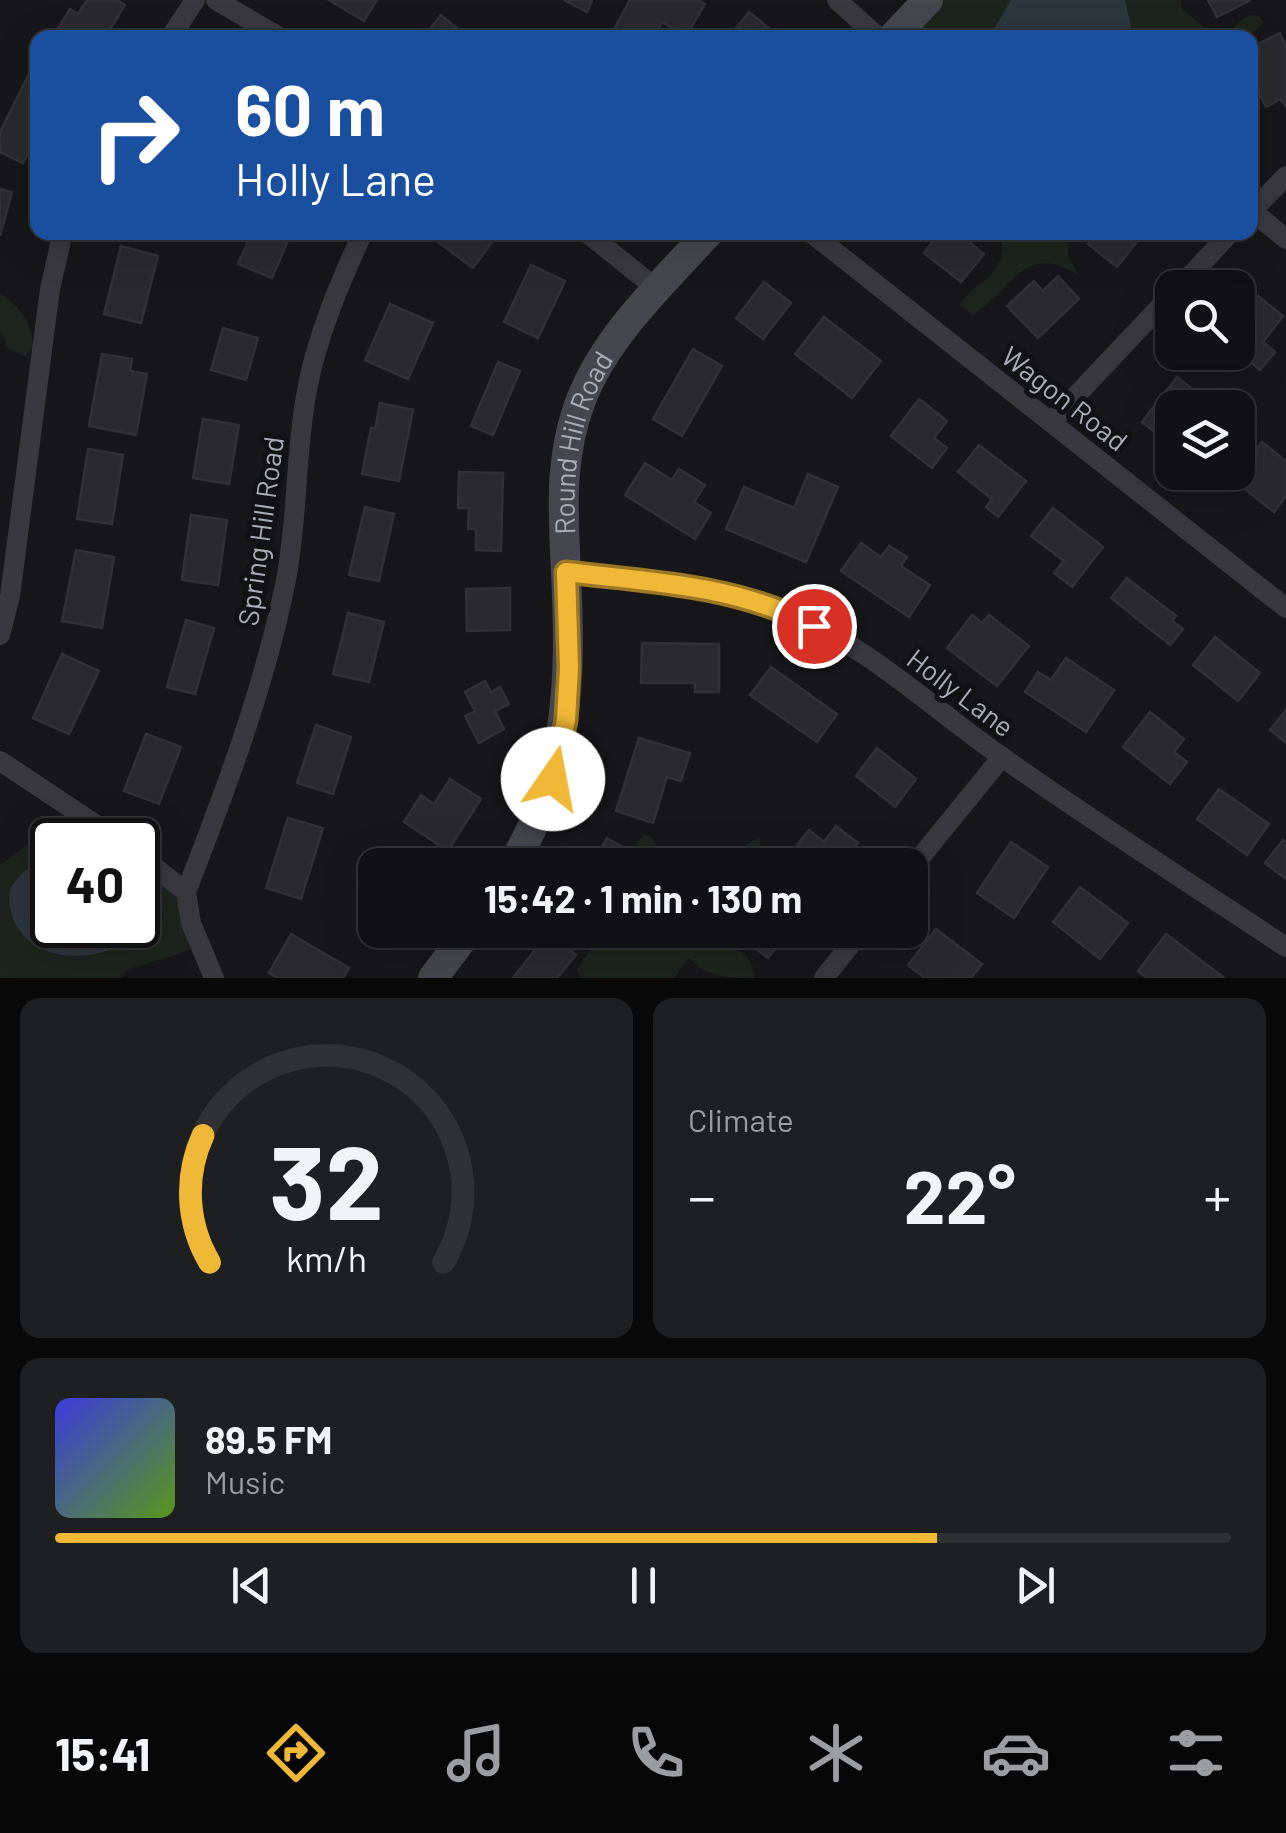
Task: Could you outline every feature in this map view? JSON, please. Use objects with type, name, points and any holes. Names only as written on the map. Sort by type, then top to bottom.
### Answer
[{"type":"street","points":[[175,30],[195,0]]},
{"type":"street","points":[[216,0],[267,30]]},
{"type":"street","points":[[837,0],[870,30]]},
{"type":"street","points":[[900,30],[928,0]]},
{"type":"street","points":[[1258,205],[1286,176]]},
{"type":"street","points":[[1258,217],[1286,239]]},
{"type":"street","points":[[0,635],[10,596],[50,289],[61,240]]},
{"type":"street","name":"Spring Hill Road","points":[[186,892],[243,744],[270,655],[287,574],[307,389],[336,293],[359,240]]},
{"type":"street","points":[[596,240],[657,289]]},
{"type":"street","name":"Round Hill Road","points":[[523,848],[553,779],[566,720],[569,668],[563,485],[570,432],[581,398],[599,364],[657,289],[703,240]]},
{"type":"street","name":"Wagon Road","points":[[820,240],[1286,608]]},
{"type":"street","points":[[1196,270],[1224,240]]},
{"type":"street","points":[[1051,422],[1155,312]]},
{"type":"street","name":"Holly Lane","points":[[566,572],[735,594],[790,613],[863,652],[1002,757],[1286,947]]},
{"type":"street","points":[[928,848],[1002,757]]},
{"type":"street","points":[[0,761],[86,818]]},
{"type":"street","points":[[160,871],[186,892],[191,923],[214,978]]},
{"type":"street","points":[[433,978],[456,948]]},
{"type":"street","points":[[824,978],[848,948]]},
{"type":"shaded area","points":[[928,0],[1181,0],[1182,8],[1207,30],[900,30]]},
{"type":"shaded area","points":[[1011,0],[1125,0],[1132,30],[993,30]]},
{"type":"shaded area","points":[[1250,15],[1259,16],[1264,22],[1255,30],[1231,30]]},
{"type":"shaded area","points":[[1001,240],[1068,240],[1069,257],[1078,275],[1045,263],[1032,266],[1020,272],[973,315],[960,305],[996,268]]},
{"type":"shaded area","points":[[0,294],[14,304],[28,323],[33,347],[25,356],[8,349],[0,330]]},
{"type":"shaded area","points":[[67,808],[83,818],[57,818]]},
{"type":"shaded area","points":[[645,835],[658,848],[639,848],[636,842]]},
{"type":"shaded area","points":[[759,838],[761,848],[742,848]]},
{"type":"shaded area","points":[[30,843],[30,948],[160,948],[160,871],[186,892],[201,947],[129,969],[120,978],[0,978],[0,865]]},
{"type":"shaded area","points":[[28,869],[30,940],[12,917],[10,889]]},
{"type":"shaded area","points":[[41,948],[112,948],[94,954],[68,955]]},
{"type":"shaded area","points":[[592,948],[733,948],[749,960],[755,978],[711,973],[689,958],[674,978],[580,978],[577,969]]},
{"type":"building","points":[[87,0],[117,0],[125,5],[110,30],[57,30],[70,9],[78,14]]},
{"type":"building","points":[[329,0],[377,0],[364,21]]},
{"type":"building","points":[[564,0],[592,0],[587,12]]},
{"type":"building","points":[[630,0],[697,0],[705,4],[690,30],[676,30],[662,22],[658,30],[615,27]]},
{"type":"building","points":[[1208,0],[1251,0],[1217,17]]},
{"type":"building","points":[[749,12],[771,30],[734,30]]},
{"type":"building","points":[[441,15],[459,30],[429,30]]},
{"type":"building","points":[[1280,33],[1286,46],[1286,106],[1280,99],[1266,107],[1258,92],[1258,44]]},
{"type":"building","points":[[30,77],[30,149],[23,163],[0,152],[0,132]]},
{"type":"building","points":[[0,189],[12,192],[0,236]]},
{"type":"building","points":[[248,240],[287,243],[272,278],[238,264]]},
{"type":"building","points":[[435,240],[489,240],[492,242],[473,268]]},
{"type":"building","points":[[934,240],[966,240],[984,254],[961,282],[924,253]]},
{"type":"building","points":[[1091,240],[1138,240],[1117,267],[1088,244]]},
{"type":"building","points":[[121,246],[158,256],[141,323],[104,314]]},
{"type":"building","points":[[531,265],[565,281],[538,338],[504,322]]},
{"type":"building","points":[[1058,276],[1079,299],[1038,338],[1007,306],[1034,281],[1043,291]]},
{"type":"building","points":[[764,282],[791,303],[763,339],[736,318]]},
{"type":"building","points":[[1258,296],[1283,316],[1263,342],[1275,352],[1260,370],[1255,366]]},
{"type":"building","points":[[390,304],[433,323],[408,379],[365,360]]},
{"type":"building","points":[[824,317],[881,361],[852,398],[795,354]]},
{"type":"building","points":[[223,328],[258,338],[246,380],[211,370]]},
{"type":"building","points":[[693,349],[722,366],[682,436],[653,419]]},
{"type":"building","points":[[102,354],[132,359],[130,371],[147,374],[136,435],[89,426]]},
{"type":"building","points":[[498,362],[520,371],[493,435],[471,426]]},
{"type":"building","points":[[1177,377],[1191,388],[1189,390],[1167,390]]},
{"type":"building","points":[[919,399],[947,421],[934,438],[947,448],[932,468],[891,436]]},
{"type":"building","points":[[380,403],[413,410],[399,481],[362,474]]},
{"type":"building","points":[[1155,405],[1155,432],[1142,422]]},
{"type":"building","points":[[203,419],[239,425],[229,484],[193,478]]},
{"type":"building","points":[[1262,442],[1286,461],[1286,496],[1274,512],[1246,490],[1255,490],[1255,451]]},
{"type":"building","points":[[979,445],[1026,481],[998,517],[986,507],[992,499],[958,472]]},
{"type":"building","points":[[88,449],[123,455],[112,524],[77,519]]},
{"type":"building","points":[[645,463],[672,480],[679,469],[705,485],[694,502],[711,513],[695,539],[625,495]]},
{"type":"building","points":[[459,472],[503,473],[501,551],[476,550],[476,529],[468,529],[469,508],[458,508]]},
{"type":"building","points":[[808,474],[838,487],[806,562],[726,529],[744,487],[794,508]]},
{"type":"building","points":[[365,507],[394,514],[379,581],[349,575]]},
{"type":"building","points":[[1053,508],[1103,547],[1072,587],[1054,573],[1064,561],[1031,536]]},
{"type":"building","points":[[191,515],[227,520],[218,585],[182,580]]},
{"type":"building","points":[[861,543],[881,557],[889,546],[907,557],[901,566],[930,585],[909,617],[841,571]]},
{"type":"building","points":[[76,550],[114,557],[102,628],[62,621]]},
{"type":"building","points":[[1127,578],[1176,616],[1172,621],[1183,629],[1170,645],[1111,598]]},
{"type":"building","points":[[510,588],[510,630],[467,631],[466,589]]},
{"type":"building","points":[[348,613],[384,622],[369,682],[333,674]]},
{"type":"building","points":[[972,615],[982,623],[989,615],[1029,646],[997,686],[947,648]]},
{"type":"building","points":[[186,620],[214,628],[195,694],[167,687]]},
{"type":"building","points":[[1215,637],[1260,673],[1238,701],[1193,665]]},
{"type":"building","points":[[642,643],[719,644],[719,692],[695,692],[695,683],[641,683]]},
{"type":"building","points":[[62,654],[99,671],[69,734],[33,718]]},
{"type":"building","points":[[1066,658],[1114,690],[1086,732],[1025,692],[1038,672],[1051,680]]},
{"type":"building","points":[[771,667],[837,714],[817,742],[750,695]]},
{"type":"building","points":[[485,681],[491,692],[500,687],[509,704],[495,711],[504,729],[479,743],[465,716],[475,711],[465,692]]},
{"type":"building","points":[[1286,710],[1286,743],[1270,730]]},
{"type":"building","points":[[1150,712],[1184,739],[1174,752],[1187,762],[1170,784],[1123,747]]},
{"type":"building","points":[[316,725],[351,737],[333,794],[297,783]]},
{"type":"building","points":[[146,734],[181,747],[159,804],[124,791]]},
{"type":"building","points":[[639,738],[690,753],[681,781],[667,777],[653,823],[616,811]]},
{"type":"building","points":[[877,748],[916,779],[895,807],[856,776]]},
{"type":"building","points":[[450,779],[481,799],[450,848],[443,848],[404,822],[421,795],[434,804]]},
{"type":"building","points":[[1219,789],[1269,824],[1247,855],[1197,819]]},
{"type":"building","points":[[288,818],[323,828],[301,899],[266,888]]},
{"type":"building","points":[[836,826],[858,843],[854,848],[795,848],[809,830],[824,842]]},
{"type":"building","points":[[607,838],[624,848],[601,848]]},
{"type":"building","points":[[1283,840],[1286,843],[1286,879],[1265,863]]},
{"type":"building","points":[[1011,842],[1048,867],[1014,918],[977,893]]},
{"type":"building","points":[[1080,887],[1128,923],[1100,959],[1053,922]]},
{"type":"building","points":[[936,929],[982,964],[971,978],[925,978],[908,965],[921,948],[928,948],[928,939]]},
{"type":"building","points":[[291,934],[349,968],[343,978],[278,978],[269,973]]},
{"type":"building","points":[[1166,934],[1223,977],[1147,978],[1138,971]]},
{"type":"building","points":[[536,948],[567,948],[576,955],[557,978],[513,978]]},
{"type":"building","points":[[755,948],[776,948],[768,958]]},
{"type":"route","points":[[553,779],[566,720],[566,572],[735,594],[790,613],[814,626]]}]
